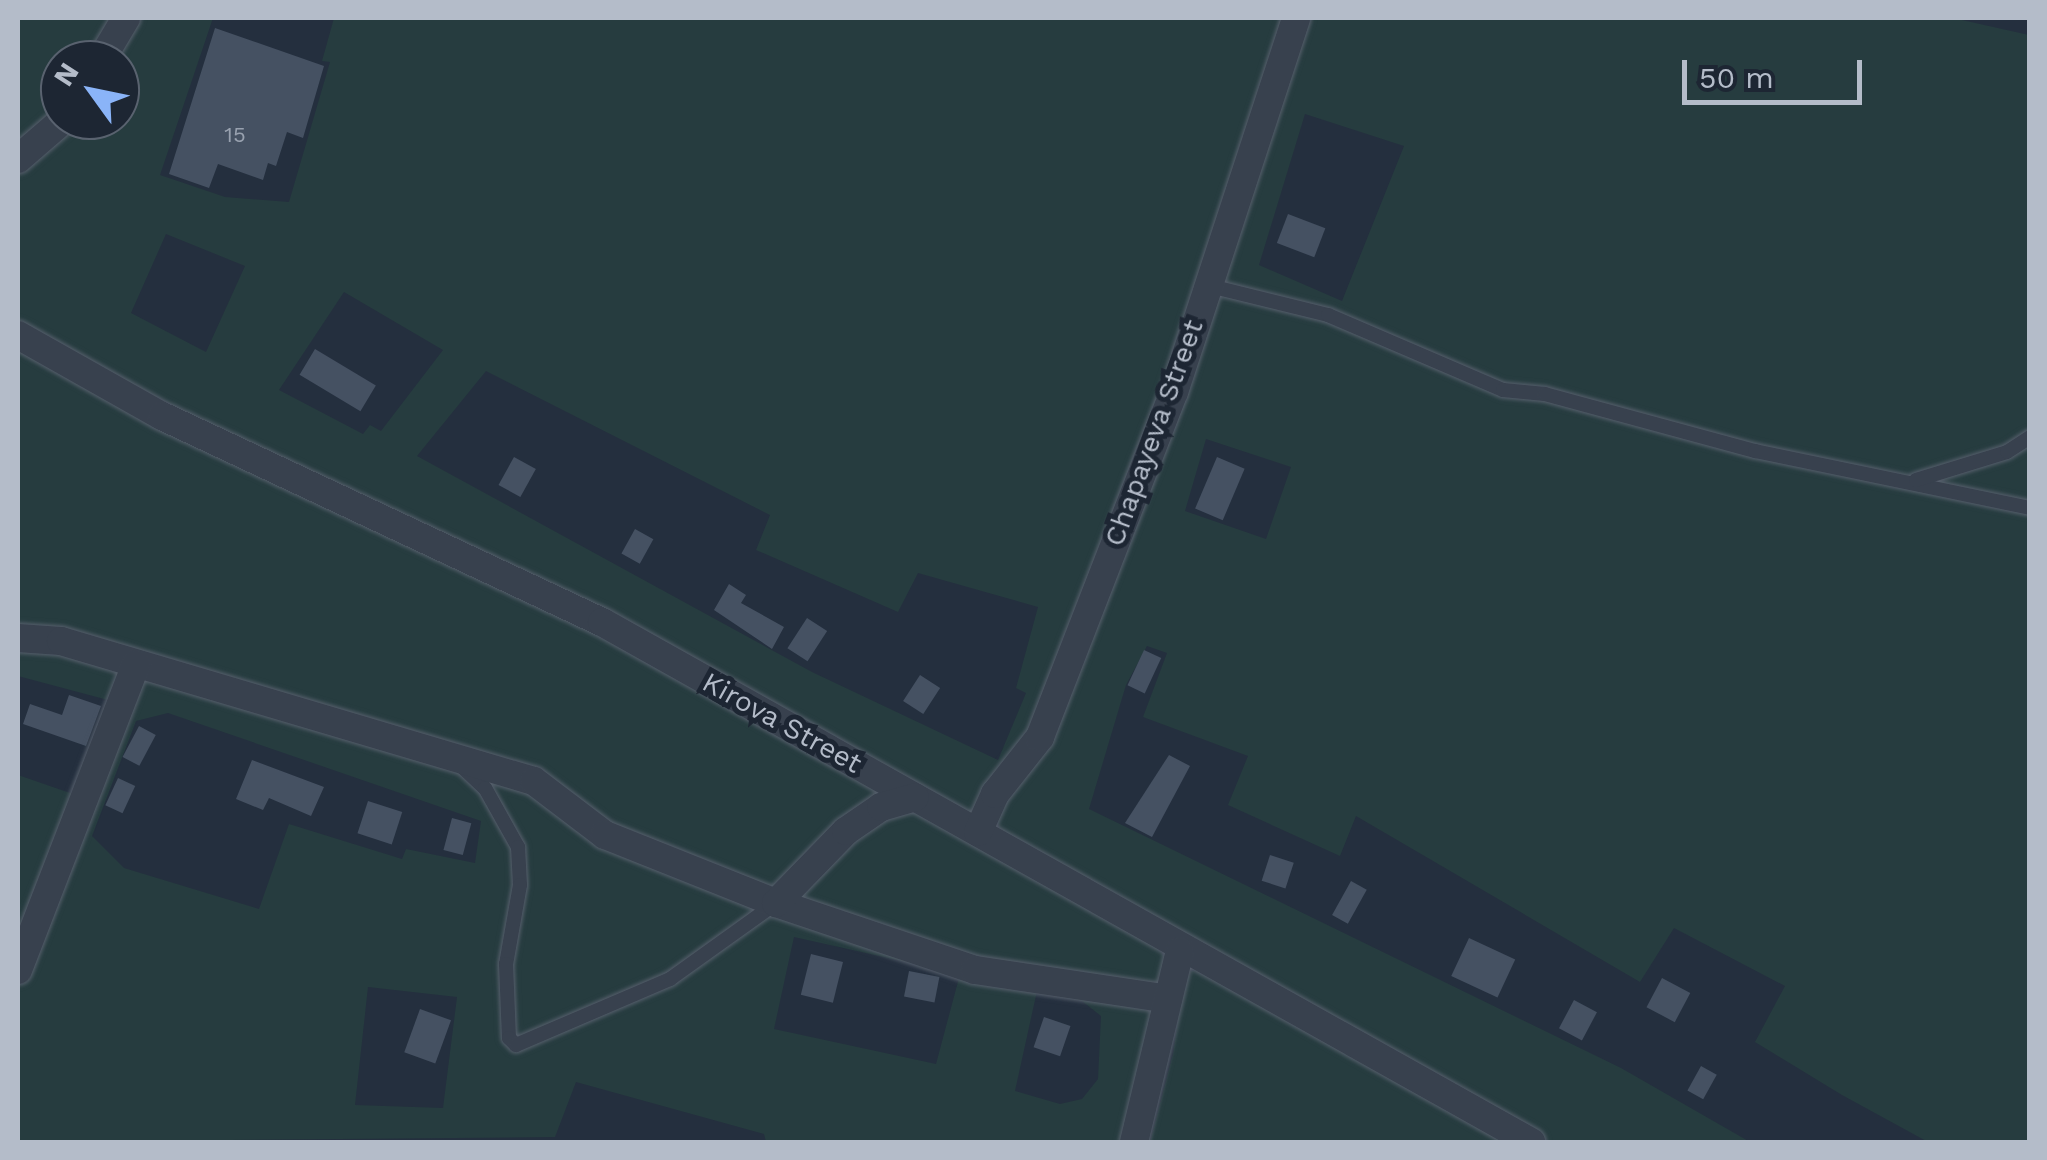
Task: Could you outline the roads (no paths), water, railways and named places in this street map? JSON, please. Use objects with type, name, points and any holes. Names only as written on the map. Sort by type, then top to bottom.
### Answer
[{"type":"street","points":[[113,40],[126,18]]},
{"type":"street","name":"Chapayeva Street","points":[[978,832],[995,794],[1040,737],[1174,392],[1296,18]]},
{"type":"street","points":[[18,159],[40,140]]},
{"type":"street","name":"Kirova Street","points":[[18,336],[178,424],[602,622],[1180,950],[1530,1142]]},
{"type":"street","points":[[18,638],[60,642],[534,781],[605,835],[776,904],[975,970],[1168,999]]},
{"type":"street","points":[[18,970],[136,664]]},
{"type":"street","points":[[776,904],[846,831],[881,807],[915,797]]},
{"type":"street","points":[[1134,1142],[1180,950]]},
{"type":"lane","points":[[1206,285],[1328,315],[1503,390],[1545,394],[1755,451],[1915,480],[2030,508]]},
{"type":"lane","points":[[1915,480],[2007,452],[2030,437]]},
{"type":"lane","points":[[450,755],[485,788],[518,847],[520,885],[506,964],[509,1038],[516,1045],[670,979],[776,904]]}]
